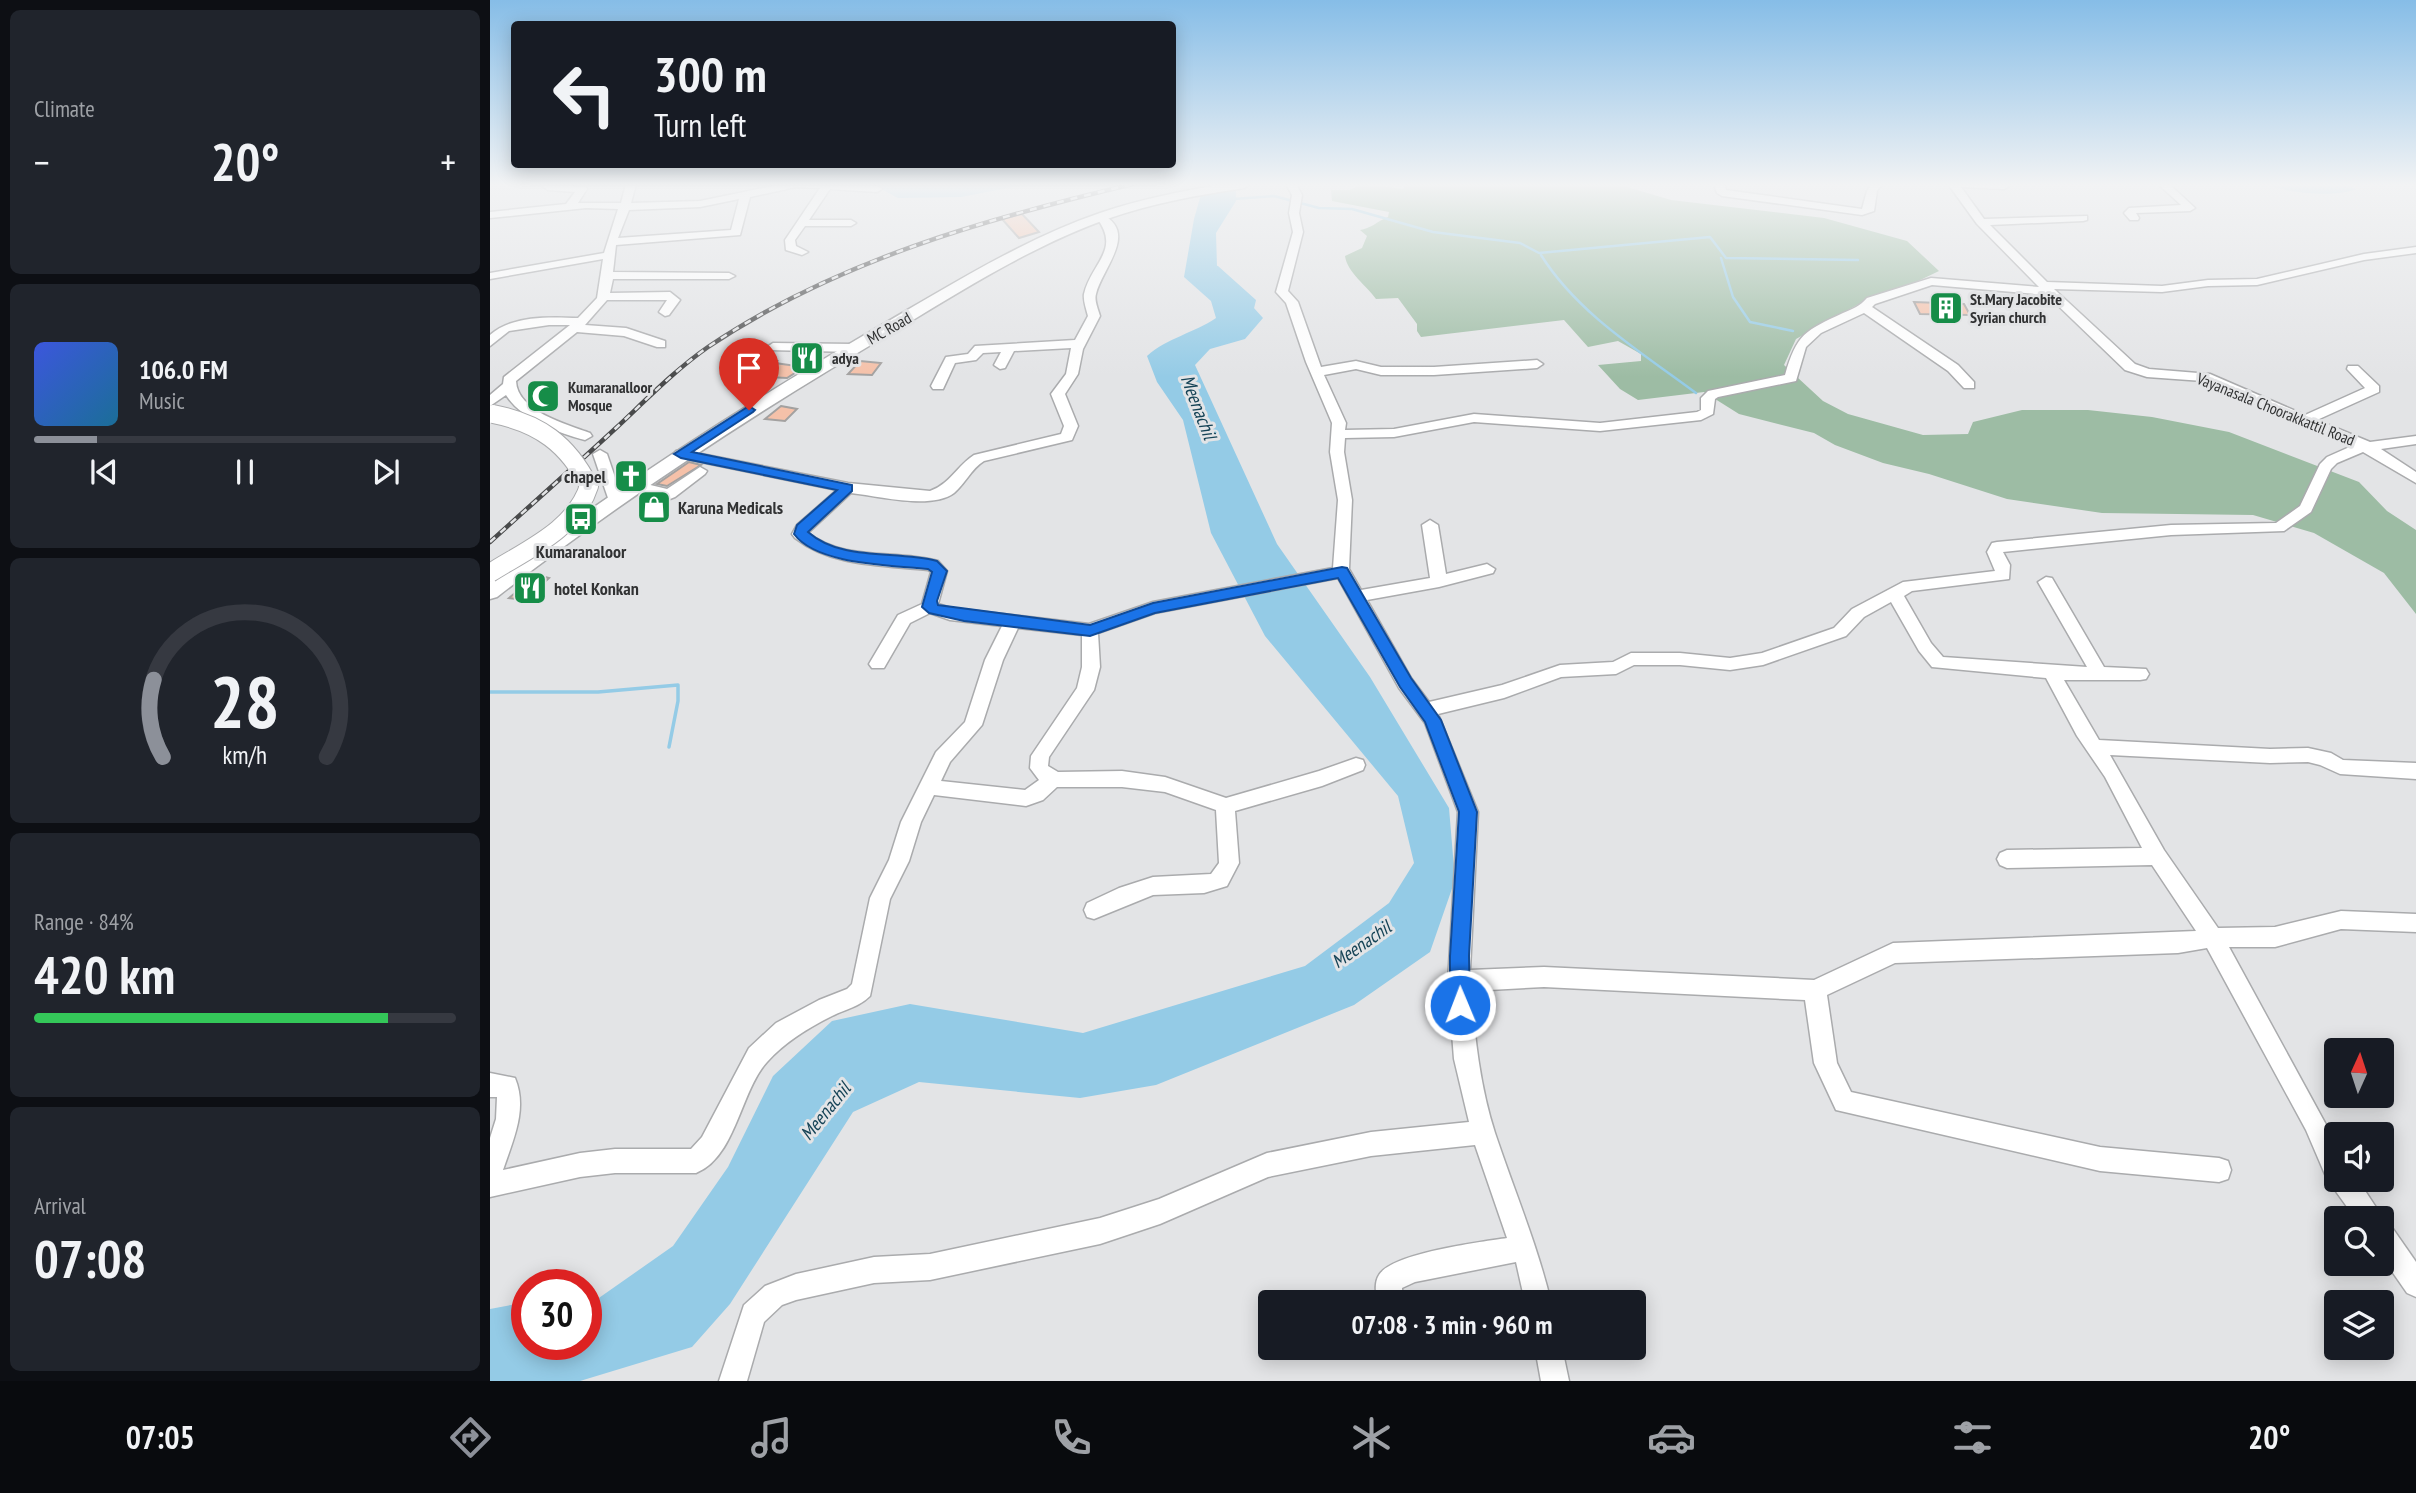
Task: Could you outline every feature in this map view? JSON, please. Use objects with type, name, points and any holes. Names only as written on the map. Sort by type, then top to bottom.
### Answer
[{"type":"main road","name":"MC Road","points":[[490,592],[615,498],[681,454],[853,348],[1034,248]]},
{"type":"main road","points":[[490,573],[569,519],[583,505],[589,486],[584,476],[554,442],[526,422],[492,415]]},
{"type":"street","points":[[490,276],[614,248]]},
{"type":"street","points":[[791,248],[802,252]]},
{"type":"street","points":[[681,454],[848,488],[932,496],[948,489],[971,463],[979,458],[1067,438],[1071,426],[1058,394],[1072,374],[1073,362],[1094,316],[1089,296],[1111,248]]},
{"type":"street","points":[[1295,248],[1282,292],[1292,302],[1317,372],[1337,414],[1337,452],[1345,500],[1340,563],[1342,572],[1405,683],[1433,720],[1468,812],[1459,981],[1465,1059],[1483,1132],[1524,1248],[1535,1290]]},
{"type":"street","name":"Vayanasala Choorakkattil Road","points":[[2007,248],[2047,289],[2136,370],[2205,377],[2367,446],[2416,479]]},
{"type":"street","points":[[555,424],[554,430],[547,434],[534,435],[492,415],[509,380],[577,325],[603,298],[610,249]]},
{"type":"street","points":[[1339,435],[1394,433],[1474,418],[1600,427],[1702,416],[1708,411],[1708,398],[1713,394],[1767,381],[1791,379],[1800,346],[1817,330],[1865,308],[1871,301],[1931,281],[2047,289],[2162,289],[2208,283],[2257,282],[2364,257],[2416,250]]},
{"type":"street","points":[[605,275],[730,276]]},
{"type":"street","points":[[603,298],[670,296],[674,300],[666,312]]},
{"type":"street","points":[[1865,308],[1953,368],[1969,385]]},
{"type":"street","points":[[490,328],[549,321],[626,332],[661,344]]},
{"type":"street","points":[[490,342],[505,328]]},
{"type":"street","points":[[939,386],[950,360],[972,357],[979,349],[1080,344]]},
{"type":"street","points":[[1000,365],[1011,346]]},
{"type":"street","points":[[773,347],[853,348]]},
{"type":"street","points":[[1317,372],[1356,365],[1381,371],[1434,371],[1537,364]]},
{"type":"street","points":[[2305,419],[2374,389],[2353,369]]},
{"type":"street","points":[[507,387],[510,394],[540,418],[585,436]]},
{"type":"street","points":[[1425,710],[1504,691],[1560,671],[1616,668],[1631,660],[1680,659],[1730,664],[1763,659],[1840,632],[1858,613],[1909,586],[1942,580],[2003,575],[1995,552],[1997,547],[2171,530],[2279,528],[2306,509],[2325,467],[2332,460],[2367,446],[2416,440]]},
{"type":"street","points":[[600,454],[615,498]]},
{"type":"street","points":[[634,486],[670,494],[700,471]]},
{"type":"street","points":[[848,488],[802,529],[800,534],[812,544],[835,551],[932,565],[939,571],[929,607]]},
{"type":"street","points":[[1430,525],[1439,582]]},
{"type":"street","points":[[1356,596],[1439,582],[1487,569]]},
{"type":"street","points":[[878,664],[904,619],[929,607],[950,614],[1090,630],[1153,608],[1342,572]]},
{"type":"street","points":[[2046,582],[2099,673]]},
{"type":"street","points":[[1894,593],[1925,647],[1938,663],[2052,673],[2140,674]]},
{"type":"street","points":[[490,1185],[580,1165],[615,1161],[696,1161],[711,1146],[757,1056],[784,1031],[827,1006],[854,996],[862,989],[880,898],[899,861],[911,822],[943,757],[973,725],[994,660],[1013,621]]},
{"type":"street","points":[[1090,630],[1091,667],[1086,691],[1040,756],[1039,768],[1048,777],[1128,779],[1174,786],[1225,806],[1322,778],[1356,765]]},
{"type":"street","points":[[2052,673],[2094,747],[2112,772],[2157,856],[2213,938],[2324,1144]]},
{"type":"street","points":[[2094,747],[2270,756],[2308,755],[2324,758],[2340,767],[2416,771]]},
{"type":"street","points":[[927,787],[1026,798],[1036,794],[1053,779]]},
{"type":"street","points":[[1094,910],[1159,884],[1205,884],[1219,880],[1227,873],[1229,863],[1225,806]]},
{"type":"street","points":[[2007,859],[2157,856]]},
{"type":"street","points":[[1459,981],[1544,977],[1815,990],[1893,953],[2275,937],[2341,920],[2416,923]]},
{"type":"street","points":[[1815,990],[1824,1060],[1833,1088],[1844,1102],[2100,1159],[2219,1170]]},
{"type":"street","points":[[490,1085],[507,1087],[511,1101],[507,1123],[490,1171]]},
{"type":"street","points":[[733,1381],[753,1314],[774,1296],[796,1287],[874,1270],[930,1267],[1100,1231],[1160,1211],[1268,1165],[1371,1144],[1483,1132]]},
{"type":"street","points":[[1390,1290],[1389,1282],[1398,1274],[1422,1266],[1524,1248]]},
{"type":"street","points":[[2394,1253],[2416,1284]]},
{"type":"street","points":[[1551,1360],[1555,1381]]},
{"type":"green space","points":[[1361,248],[1915,248],[1939,271],[1914,283],[1875,295],[1796,339],[1784,365],[1823,401],[1848,414],[1923,435],[1968,434],[1973,422],[2022,410],[2088,410],[2152,417],[2229,432],[2359,482],[2387,511],[2416,530],[2416,614],[2384,573],[2314,533],[2253,515],[2102,513],[2007,499],[1929,474],[1883,463],[1835,445],[1814,433],[1739,414],[1704,392],[1638,400],[1620,389],[1598,365],[1641,361],[1641,354],[1618,341],[1588,347],[1564,320],[1421,337],[1417,324],[1398,298],[1376,299],[1353,273],[1345,256]]},
{"type":"water","points":[[1189,248],[1216,248],[1217,267],[1263,318],[1245,339],[1210,349],[1195,365],[1277,544],[1370,677],[1449,808],[1455,880],[1430,952],[1354,1005],[1156,1085],[1080,1098],[919,1082],[853,1112],[730,1304],[692,1347],[580,1381],[490,1381],[490,1309],[511,1305],[511,1360],[602,1360],[602,1296],[673,1246],[728,1167],[773,1076],[832,1021],[910,1004],[1083,1033],[1305,966],[1389,903],[1414,863],[1398,796],[1265,636],[1211,533],[1183,420],[1157,382],[1147,356],[1216,318],[1211,301],[1184,277]]},
{"type":"building","name":"St.Mary Jacobite Syrian church","points":[[1914,302],[1964,304],[1970,315],[1920,314]]},
{"type":"building","points":[[760,360],[804,367],[787,378],[750,376]]},
{"type":"building","points":[[860,361],[881,363],[872,375],[848,374]]},
{"type":"building","points":[[781,406],[797,409],[785,421],[765,419]]},
{"type":"building","points":[[689,462],[701,465],[667,486],[657,484]]},
{"type":"building","name":"hotel Konkan","points":[[537,575],[549,578],[525,600],[509,598]]},
{"type":"waterway","points":[[1530,248],[1539,253],[1588,248]]},
{"type":"waterway","points":[[1719,248],[1726,258],[1858,260]]},
{"type":"waterway","points":[[1541,255],[1573,296],[1592,314],[1696,393]]},
{"type":"waterway","points":[[1721,258],[1733,297],[1750,322],[1793,331]]},
{"type":"waterway","name":"Meenachil","points":[[1213,269],[1249,300],[1244,318],[1236,324]]},
{"type":"waterway","points":[[490,692],[598,692],[678,685],[678,701],[669,747]]},
{"type":"railway","points":[[490,542],[684,365],[708,347],[808,290],[907,248]]},
{"type":"place","name":"St.Mary Jacobite Syrian church","points":[[1946,308]]},
{"type":"place","name":"adya","points":[[807,358]]},
{"type":"place","name":"Kumaranalloor Mosque","points":[[543,396]]},
{"type":"place","name":"chapel","points":[[631,476]]},
{"type":"place","name":"Karuna Medicals","points":[[654,507]]},
{"type":"place","name":"Kumaranaloor","points":[[581,519]]},
{"type":"place","name":"hotel Konkan","points":[[530,588]]},
{"type":"route","points":[[749,410],[681,454],[848,488],[802,529],[800,534],[822,548],[862,557],[932,565],[939,571],[929,601],[929,607],[934,610],[1065,629],[1090,630],[1153,608],[1342,572],[1405,683],[1433,720],[1468,812],[1460,1005]]}]
